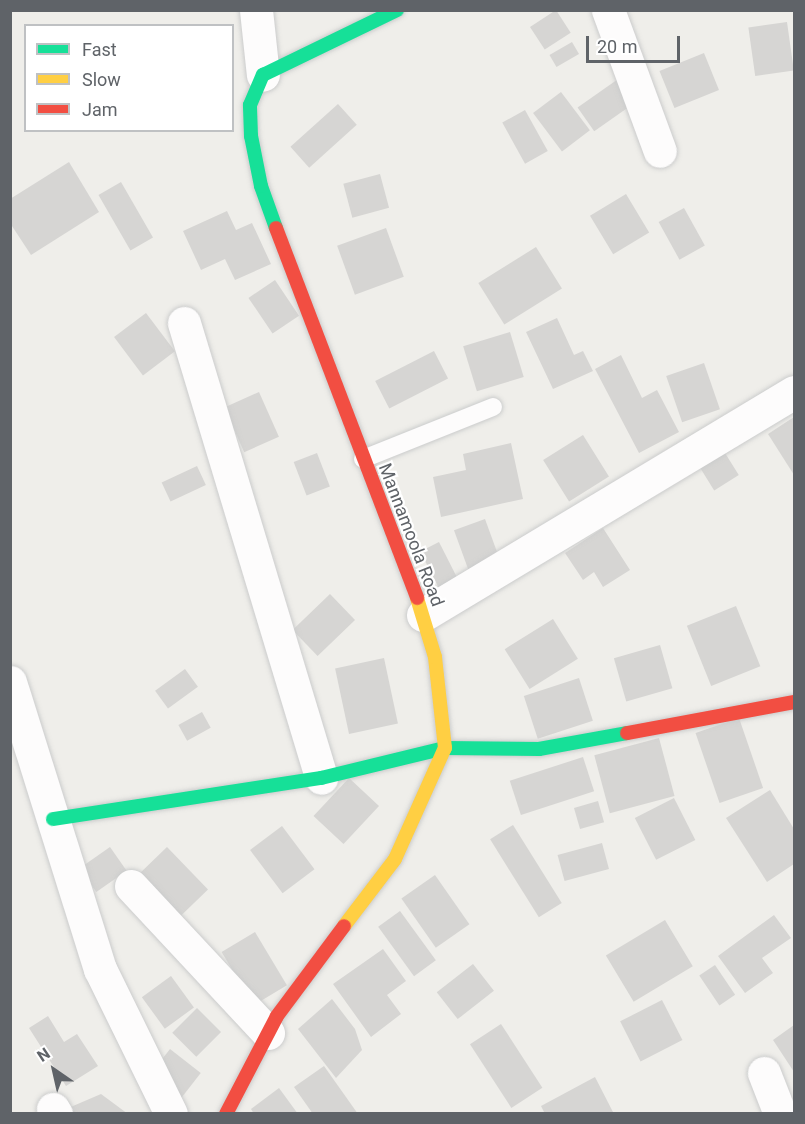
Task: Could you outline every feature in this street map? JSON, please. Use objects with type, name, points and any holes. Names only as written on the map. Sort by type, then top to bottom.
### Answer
[{"type":"main road","points":[[263,75],[397,10]]},
{"type":"main road","name":"Mannamoola Road","points":[[263,75],[250,105],[251,136],[261,186],[423,615],[435,657],[445,748]]},
{"type":"main road","points":[[53,819],[321,778],[445,748],[539,749],[795,702]]},
{"type":"main road","points":[[226,1113],[268,1033],[395,859],[445,748]]},
{"type":"street","points":[[256,10],[263,75]]},
{"type":"street","points":[[608,10],[660,151]]},
{"type":"street","points":[[184,323],[321,778]]},
{"type":"street","points":[[423,615],[795,392]]},
{"type":"street","points":[[10,682],[100,969],[171,1113]]},
{"type":"street","points":[[131,886],[268,1033]]},
{"type":"street","points":[[764,1073],[780,1113]]},
{"type":"lane","points":[[363,459],[493,407]]},
{"type":"building","points":[[556,10],[571,33],[545,50],[530,27]]},
{"type":"building","points":[[787,22],[794,71],[755,76],[748,27]]},
{"type":"building","points":[[572,42],[579,54],[556,67],[549,55]]},
{"type":"building","points":[[704,53],[719,90],[674,108],[659,71]]},
{"type":"building","points":[[621,77],[638,101],[594,131],[578,107]]},
{"type":"building","points":[[561,92],[590,130],[562,151],[533,113]]},
{"type":"building","points":[[338,104],[357,125],[309,168],[290,147]]},
{"type":"building","points":[[525,110],[548,151],[525,164],[502,123]]},
{"type":"building","points":[[69,162],[99,212],[31,255],[10,223],[10,199]]},
{"type":"building","points":[[380,174],[389,208],[352,218],[343,184]]},
{"type":"building","points":[[121,182],[153,237],[130,250],[98,195]]},
{"type":"building","points":[[626,194],[649,233],[613,254],[590,216]]},
{"type":"building","points":[[684,208],[705,246],[679,260],[659,222]]},
{"type":"building","points":[[227,211],[236,230],[252,223],[271,264],[235,280],[225,259],[201,270],[183,231]]},
{"type":"building","points":[[386,228],[404,277],[355,295],[337,246]]},
{"type":"building","points":[[536,247],[562,289],[504,325],[478,283]]},
{"type":"building","points":[[275,280],[299,316],[273,334],[248,298]]},
{"type":"building","points":[[146,313],[175,351],[143,375],[114,337]]},
{"type":"building","points":[[557,318],[574,355],[583,351],[593,371],[553,389],[526,332]]},
{"type":"building","points":[[510,332],[524,377],[477,391],[463,346]]},
{"type":"building","points":[[434,351],[448,379],[389,409],[375,381]]},
{"type":"building","points":[[621,355],[642,398],[657,390],[679,432],[639,453],[595,369]]},
{"type":"building","points":[[704,363],[720,409],[682,422],[666,376]]},
{"type":"building","points":[[259,392],[279,437],[244,452],[224,407]]},
{"type":"building","points":[[794,417],[794,475],[768,434]]},
{"type":"building","points":[[583,435],[609,477],[569,501],[543,460]]},
{"type":"building","points":[[511,443],[523,499],[441,517],[433,477],[466,470],[463,454]]},
{"type":"building","points":[[317,453],[330,487],[307,496],[294,462]]},
{"type":"building","points":[[725,453],[739,475],[714,490],[700,468]]},
{"type":"building","points":[[197,466],[206,485],[171,502],[162,482]]},
{"type":"building","points":[[485,519],[502,565],[471,576],[454,530]]},
{"type":"building","points":[[603,528],[630,570],[603,587],[594,572],[583,580],[565,553]]},
{"type":"building","points":[[439,542],[460,584],[442,593],[420,552]]},
{"type":"building","points":[[330,594],[355,620],[318,656],[293,630]]},
{"type":"building","points":[[736,606],[760,666],[711,686],[687,626]]},
{"type":"building","points":[[553,619],[578,659],[530,689],[505,649]]},
{"type":"building","points":[[660,645],[672,688],[626,701],[614,658]]},
{"type":"building","points":[[384,658],[398,724],[349,734],[335,668]]},
{"type":"building","points":[[185,669],[198,687],[168,709],[155,691]]},
{"type":"building","points":[[579,678],[593,721],[538,739],[524,696]]},
{"type":"building","points":[[202,712],[211,728],[187,741],[178,725]]},
{"type":"building","points":[[739,718],[763,788],[720,803],[696,733]]},
{"type":"building","points":[[659,738],[675,796],[610,813],[594,755]]},
{"type":"building","points":[[583,757],[594,791],[521,815],[510,781]]},
{"type":"building","points":[[349,778],[379,806],[344,844],[314,816]]},
{"type":"building","points":[[770,790],[794,829],[794,864],[767,882],[726,818]]},
{"type":"building","points":[[674,798],[695,840],[656,860],[635,818]]},
{"type":"building","points":[[598,801],[604,822],[580,829],[574,808]]},
{"type":"building","points":[[513,825],[562,903],[539,917],[490,839]]},
{"type":"building","points":[[282,826],[314,869],[283,893],[250,850]]},
{"type":"building","points":[[602,843],[609,869],[565,881],[558,855]]},
{"type":"building","points":[[110,847],[127,871],[96,892],[80,868]]},
{"type":"building","points":[[167,847],[208,889],[175,921],[134,879]]},
{"type":"building","points":[[435,875],[469,924],[436,948],[401,899]]},
{"type":"building","points":[[400,911],[436,960],[414,976],[378,927]]},
{"type":"building","points":[[774,915],[791,938],[762,958],[773,973],[745,993],[718,956]]},
{"type":"building","points":[[665,920],[693,966],[634,1002],[606,956]]},
{"type":"building","points":[[255,932],[287,985],[254,1005],[222,952]]},
{"type":"building","points":[[383,949],[406,981],[387,995],[401,1014],[371,1037],[333,984]]},
{"type":"building","points":[[473,964],[494,991],[458,1019],[437,992]]},
{"type":"building","points":[[715,965],[735,995],[719,1005],[699,976]]},
{"type":"building","points":[[171,976],[194,1008],[165,1029],[142,997]]},
{"type":"building","points":[[332,999],[355,1029],[362,1050],[336,1078],[298,1029]]},
{"type":"building","points":[[662,1000],[682,1040],[641,1061],[620,1021]]},
{"type":"building","points":[[197,1008],[221,1032],[196,1057],[172,1033]]},
{"type":"building","points":[[48,1016],[64,1042],[77,1034],[98,1066],[66,1086],[29,1028]]},
{"type":"building","points":[[501,1024],[542,1088],[511,1108],[470,1044]]},
{"type":"building","points":[[794,1025],[794,1072],[773,1040]]},
{"type":"building","points":[[170,1049],[201,1073],[174,1107],[144,1083]]},
{"type":"building","points":[[324,1066],[358,1114],[313,1114],[294,1087]]},
{"type":"building","points":[[595,1077],[614,1114],[545,1114],[541,1106]]},
{"type":"building","points":[[279,1088],[298,1114],[254,1114],[251,1109]]},
{"type":"building","points":[[101,1094],[128,1114],[59,1112]]},
{"type":"traffic: fast","points":[[276,228],[261,186],[251,136],[250,105],[263,75],[397,10]]},
{"type":"traffic: fast","points":[[53,819],[321,778],[445,748],[539,749],[627,733]]},
{"type":"traffic: slow","points":[[344,926],[395,859],[445,748],[435,657],[417,598]]},
{"type":"traffic: jam","points":[[276,228],[417,598]]},
{"type":"traffic: jam","points":[[627,733],[794,702]]},
{"type":"traffic: jam","points":[[226,1114],[277,1016],[344,926]]}]
